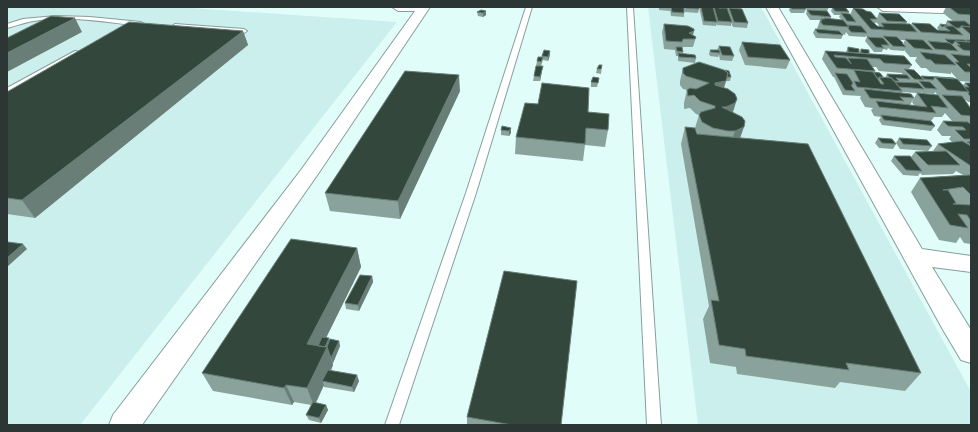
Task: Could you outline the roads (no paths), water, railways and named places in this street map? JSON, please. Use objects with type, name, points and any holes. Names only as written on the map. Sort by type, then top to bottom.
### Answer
[{"type":"street","points":[[398,7],[424,8]]},
{"type":"street","points":[[772,7],[971,352]]},
{"type":"street","points":[[883,7],[971,10]]},
{"type":"street","points":[[124,425],[308,174],[424,8]]},
{"type":"street","points":[[915,256],[971,264]]},
{"type":"lane","points":[[392,425],[470,193],[529,7]]},
{"type":"lane","points":[[630,7],[654,425]]},
{"type":"lane","points":[[7,26],[32,18],[63,18],[148,24]]},
{"type":"lane","points":[[116,31],[130,23]]},
{"type":"lane","points":[[164,25],[244,31]]},
{"type":"lane","points":[[7,91],[83,49]]}]
